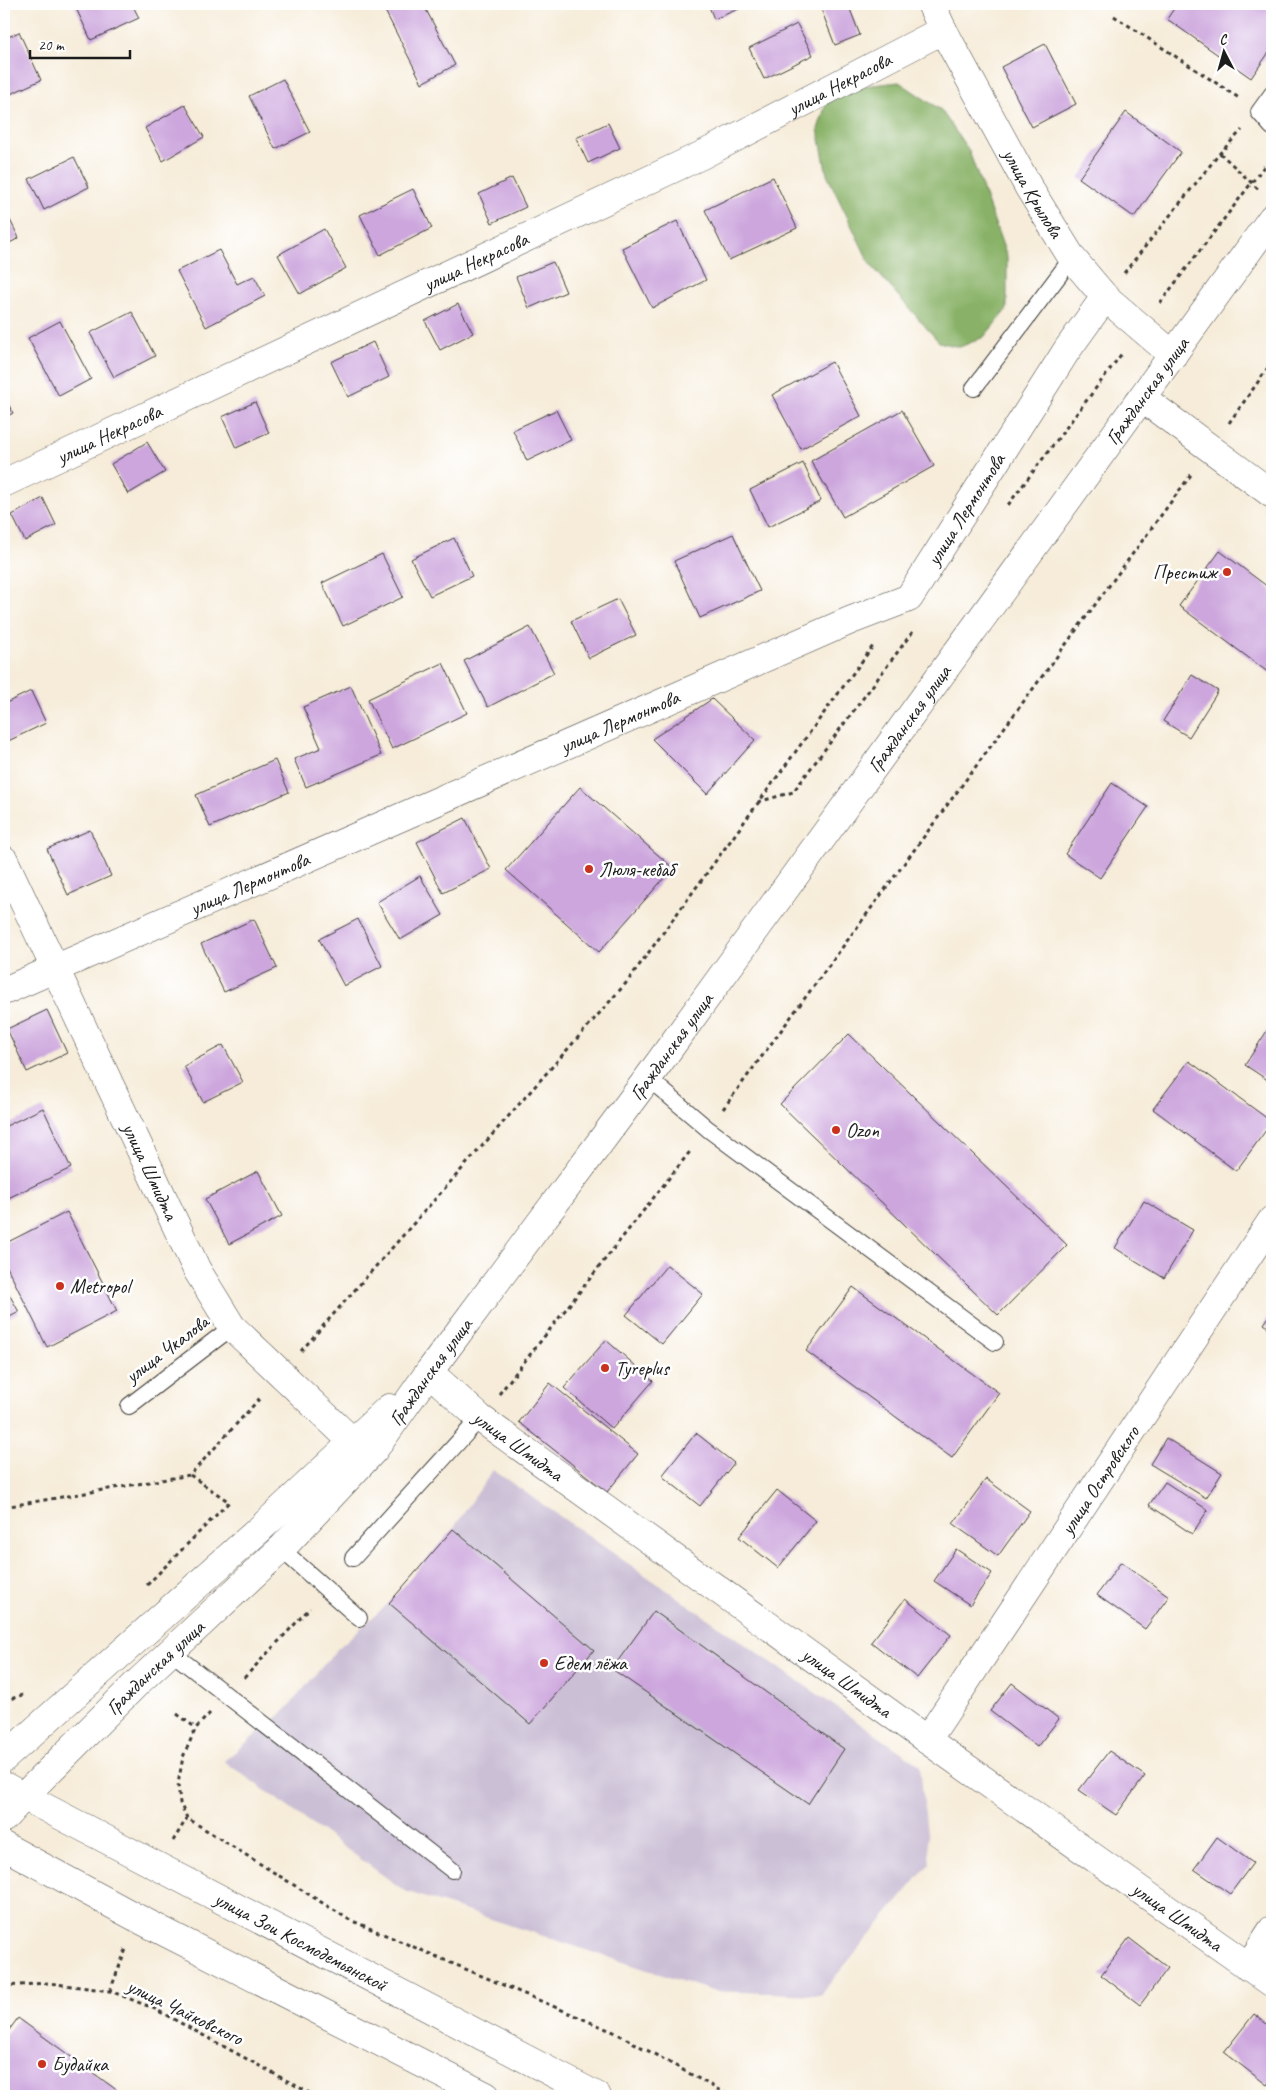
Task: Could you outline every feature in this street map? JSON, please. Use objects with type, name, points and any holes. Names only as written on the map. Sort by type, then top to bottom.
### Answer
[{"type":"street","name":"улица Крылова","points":[[931,4],[943,30],[1030,188],[1072,258],[1105,297],[1173,355]]},
{"type":"street","name":"улица Некрасова","points":[[4,483],[702,155],[943,30]]},
{"type":"street","name":"Гражданская улица","points":[[4,1818],[14,1791],[136,1684],[281,1549],[374,1450],[429,1372],[648,1078],[1173,355],[1269,206]]},
{"type":"street","name":"улица Лермонтова","points":[[4,991],[849,621],[909,598],[1067,350],[1105,297]]},
{"type":"street","points":[[1142,398],[1272,494]]},
{"type":"street","name":"улица Шмидта","points":[[4,860],[197,1270],[232,1327],[353,1442]]},
{"type":"street","name":"улица Островского","points":[[927,1740],[1272,1220]]},
{"type":"street","name":"Гражданская улица","points":[[4,1758],[261,1528],[429,1372]]},
{"type":"street","name":"улица Шмидта","points":[[429,1372],[480,1418],[927,1740],[1272,1983]]},
{"type":"street","name":"улица Зои Космодемьянской","points":[[14,1791],[597,2096]]},
{"type":"street","points":[[4,1846],[148,1923],[486,2096]]},
{"type":"street","points":[[1248,1967],[1272,1930]]},
{"type":"lane","points":[[1272,94],[1259,112],[1272,127]]},
{"type":"lane","points":[[974,388],[1072,258]]},
{"type":"lane","points":[[648,1078],[708,1128],[995,1342]]},
{"type":"lane","name":"улица Чкалова","points":[[129,1406],[232,1327]]},
{"type":"lane","points":[[353,1558],[480,1418]]},
{"type":"lane","points":[[281,1549],[360,1618]]},
{"type":"lane","points":[[171,1652],[228,1694],[452,1870]]},
{"type":"path","points":[[1105,297],[1220,153],[1259,112],[1114,16]]},
{"type":"path","points":[[1220,153],[1252,183],[1269,206]]},
{"type":"path","points":[[1006,508],[1272,156]]},
{"type":"path","points":[[480,1418],[708,1128],[1210,449],[1272,362]]},
{"type":"path","points":[[758,802],[794,792],[918,625]]},
{"type":"path","points":[[4,1507],[190,1475],[627,982],[874,645]]},
{"type":"path","points":[[190,1475],[229,1502]]},
{"type":"path","points":[[327,1590],[196,1728],[183,1757],[178,1784],[180,1803],[187,1818],[348,1919],[616,2033],[730,2096]]},
{"type":"path","points":[[177,1714],[196,1728]]},
{"type":"path","points":[[173,1840],[187,1818]]},
{"type":"path","points":[[110,1992],[126,1949]]},
{"type":"path","name":"улица Чайковского","points":[[4,1986],[49,1983],[110,1992],[153,2008],[315,2096]]},
{"type":"shaded area","points":[[493,1470],[920,1765],[930,1863],[820,1995],[712,1991],[405,1891],[224,1761],[285,1711],[336,1650],[389,1603],[453,1529]]},
{"type":"green space","points":[[899,82],[941,110],[969,151],[1007,257],[1007,309],[984,337],[960,347],[939,342],[870,264],[827,175],[818,129],[826,104],[855,87]]},
{"type":"building","points":[[74,4],[132,4],[139,18],[91,40]]},
{"type":"building","points":[[423,4],[455,65],[422,83],[382,5]]},
{"type":"building","points":[[708,4],[751,4],[714,19]]},
{"type":"building","points":[[819,4],[848,4],[860,35],[835,45]]},
{"type":"building","points":[[1177,4],[1272,4],[1272,48],[1251,78],[1167,19]]},
{"type":"building","points":[[797,24],[813,55],[764,79],[749,48]]},
{"type":"building","points":[[19,32],[41,80],[4,97],[4,39]]},
{"type":"building","points":[[1045,44],[1076,104],[1032,127],[1001,67]]},
{"type":"building","points":[[283,79],[310,132],[275,149],[249,96]]},
{"type":"building","points":[[185,105],[204,137],[163,161],[145,128]]},
{"type":"building","points":[[1126,112],[1181,152],[1134,217],[1079,178]]},
{"type":"building","points":[[608,123],[620,148],[588,163],[576,138]]},
{"type":"building","points":[[74,157],[89,187],[44,210],[29,179]]},
{"type":"building","points":[[773,177],[797,228],[729,260],[705,210]]},
{"type":"building","points":[[512,178],[526,207],[492,223],[479,194]]},
{"type":"building","points":[[413,189],[432,228],[380,255],[360,215]]},
{"type":"building","points":[[4,208],[19,238],[4,246]]},
{"type":"building","points":[[677,221],[706,280],[652,308],[622,248]]},
{"type":"building","points":[[324,229],[346,268],[300,294],[278,255]]},
{"type":"building","points":[[219,250],[237,284],[254,276],[265,296],[206,327],[177,271]]},
{"type":"building","points":[[553,262],[566,292],[529,308],[516,277]]},
{"type":"building","points":[[458,304],[473,333],[440,350],[425,321]]},
{"type":"building","points":[[132,312],[155,356],[114,377],[90,333]]},
{"type":"building","points":[[60,321],[91,379],[59,396],[28,338]]},
{"type":"building","points":[[373,342],[389,377],[348,397],[331,362]]},
{"type":"building","points":[[832,362],[861,416],[801,449],[772,395]]},
{"type":"building","points":[[4,396],[13,413],[4,418]]},
{"type":"building","points":[[255,402],[269,433],[236,448],[222,417]]},
{"type":"building","points":[[556,410],[571,440],[527,461],[513,430]]},
{"type":"building","points":[[902,410],[934,466],[843,517],[811,461]]},
{"type":"building","points":[[147,442],[165,472],[128,494],[111,464]]},
{"type":"building","points":[[803,463],[821,501],[768,527],[750,490]]},
{"type":"building","points":[[43,498],[56,525],[25,541],[12,515]]},
{"type":"building","points":[[733,534],[760,591],[700,618],[674,561]]},
{"type":"building","points":[[454,538],[472,576],[430,596],[411,559]]},
{"type":"building","points":[[1220,551],[1272,590],[1272,668],[1269,673],[1179,606]]},
{"type":"building","points":[[382,554],[403,597],[343,626],[322,583]]},
{"type":"building","points":[[618,599],[636,635],[589,658],[571,621]]},
{"type":"building","points":[[530,627],[554,673],[488,707],[464,661]]},
{"type":"building","points":[[443,663],[467,713],[392,749],[368,699]]},
{"type":"building","points":[[1192,675],[1218,691],[1189,737],[1163,721]]},
{"type":"building","points":[[351,686],[381,755],[306,787],[294,759],[321,748],[303,707]]},
{"type":"building","points":[[31,691],[46,723],[4,743],[4,704]]},
{"type":"building","points":[[712,699],[755,740],[707,794],[652,739]]},
{"type":"building","points":[[275,760],[289,792],[210,827],[196,795]]},
{"type":"building","points":[[1112,783],[1148,807],[1100,878],[1065,854]]},
{"type":"building","name":"Люля-кебаб","points":[[580,787],[673,868],[599,952],[506,870]]},
{"type":"building","points":[[465,818],[491,869],[443,893],[417,842]]},
{"type":"building","points":[[90,830],[111,876],[68,895],[47,849]]},
{"type":"building","points":[[420,876],[443,915],[400,940],[377,902]]},
{"type":"building","points":[[254,919],[277,968],[224,992],[201,944]]},
{"type":"building","points":[[358,919],[382,966],[344,986],[319,939]]},
{"type":"building","points":[[47,1010],[67,1053],[27,1072],[7,1029]]},
{"type":"building","points":[[1272,1023],[1272,1083],[1245,1065]]},
{"type":"building","points":[[849,1034],[1067,1245],[998,1315],[780,1104]]},
{"type":"building","points":[[223,1045],[243,1082],[203,1102],[184,1066]]},
{"type":"building","points":[[4,1061],[10,1075],[4,1078]]},
{"type":"building","points":[[1189,1061],[1272,1122],[1236,1171],[1153,1109]]},
{"type":"building","points":[[43,1108],[71,1168],[4,1200],[4,1127]]},
{"type":"building","points":[[258,1171],[282,1216],[229,1244],[205,1199]]},
{"type":"building","points":[[1144,1201],[1193,1230],[1164,1278],[1115,1248]]},
{"type":"building","name":"Metropol","points":[[67,1212],[117,1311],[47,1347],[4,1261],[4,1244]]},
{"type":"building","points":[[667,1265],[703,1294],[662,1344],[626,1315]]},
{"type":"building","points":[[4,1285],[19,1312],[4,1320]]},
{"type":"building","points":[[853,1287],[999,1393],[952,1458],[806,1351]]},
{"type":"building","points":[[1272,1312],[1272,1330],[1264,1324]]},
{"type":"building","points":[[606,1340],[653,1381],[612,1429],[564,1388]]},
{"type":"building","points":[[550,1383],[638,1454],[607,1492],[519,1422]]},
{"type":"building","points":[[696,1433],[734,1463],[700,1506],[662,1476]]},
{"type":"building","points":[[1166,1438],[1222,1473],[1206,1498],[1150,1464]]},
{"type":"building","points":[[986,1479],[1030,1511],[998,1556],[953,1524]]},
{"type":"building","points":[[1165,1482],[1208,1510],[1192,1534],[1149,1505]]},
{"type":"building","points":[[777,1490],[816,1521],[778,1568],[739,1537]]},
{"type":"building","points":[[453,1529],[594,1650],[530,1724],[389,1603]]},
{"type":"building","points":[[956,1549],[992,1573],[970,1605],[934,1581]]},
{"type":"building","points":[[1121,1562],[1169,1596],[1145,1629],[1097,1595]]},
{"type":"building","points":[[905,1599],[951,1635],[917,1678],[871,1642]]},
{"type":"building","points":[[654,1611],[844,1749],[808,1804],[612,1669]]},
{"type":"building","points":[[1012,1683],[1059,1719],[1037,1747],[990,1711]]},
{"type":"building","points":[[1109,1751],[1145,1776],[1116,1815],[1079,1790]]},
{"type":"building","points":[[1217,1837],[1253,1863],[1230,1894],[1194,1869]]},
{"type":"building","points":[[1129,1938],[1168,1968],[1140,2005],[1101,1975]]},
{"type":"building","points":[[1254,2014],[1272,2028],[1272,2078],[1267,2085],[1224,2052]]},
{"type":"building","name":"Будайка","points":[[18,2018],[118,2091],[114,2096],[4,2096],[4,2037]]},
{"type":"place","name":"Престиж","points":[[1227,572]]},
{"type":"place","name":"Люля-кебаб","points":[[589,869]]},
{"type":"place","name":"Ozon","points":[[836,1130]]},
{"type":"place","name":"Metropol","points":[[60,1286]]},
{"type":"place","name":"Tyreplus","points":[[605,1368]]},
{"type":"place","name":"Едем лёжа","points":[[544,1663]]},
{"type":"place","name":"Будайка","points":[[42,2064]]}]
